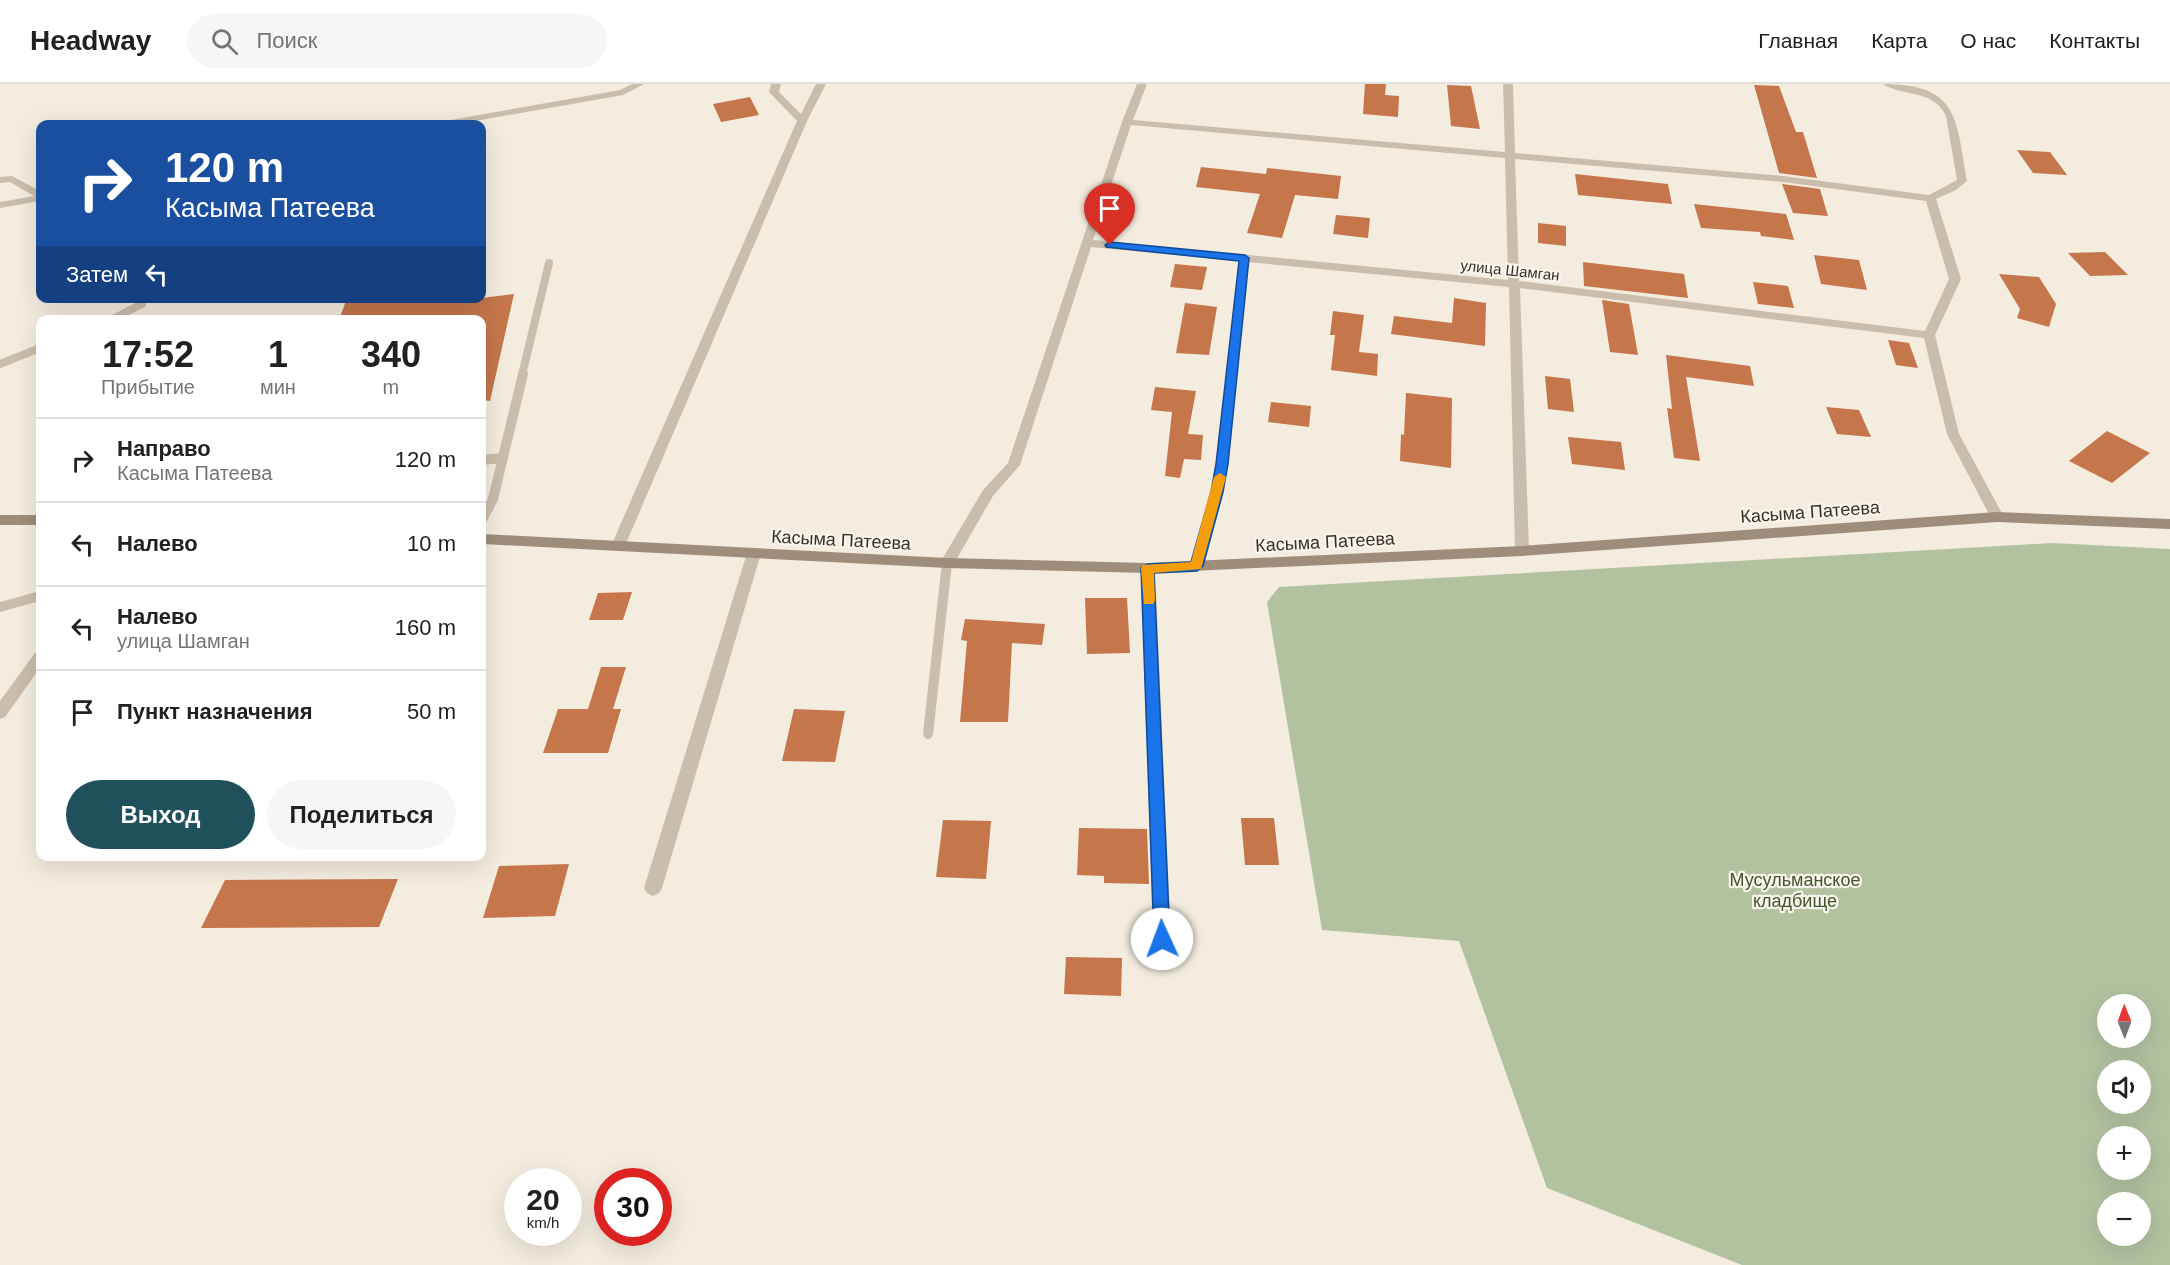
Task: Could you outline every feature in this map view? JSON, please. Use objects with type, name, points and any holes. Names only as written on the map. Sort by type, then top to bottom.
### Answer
[{"type":"main road","name":"Касыма Патеева","points":[[486,539],[947,563],[1148,568],[1522,551],[1997,517],[2170,524]]},
{"type":"main road","points":[[0,520],[36,520]]},
{"type":"street","points":[[468,120],[623,92],[639,84]]},
{"type":"street","points":[[776,84],[774,92],[802,121]]},
{"type":"street","points":[[618,546],[802,121],[821,84]]},
{"type":"street","points":[[947,563],[988,493],[1014,465],[1127,122],[1142,84]]},
{"type":"street","points":[[1508,84],[1522,551]]},
{"type":"street","points":[[1127,122],[1782,179],[1930,198],[1952,188],[1962,181],[1948,110],[1932,97],[1905,87],[1888,84]]},
{"type":"street","points":[[0,180],[12,179],[36,194]]},
{"type":"street","points":[[0,205],[36,197]]},
{"type":"street","points":[[1930,198],[1955,279],[1929,335],[1953,434],[1997,517]]},
{"type":"street","name":"улица Шамган","points":[[1087,243],[1513,284],[1929,335]]},
{"type":"street","points":[[652,888],[754,553]]},
{"type":"street","points":[[1148,568],[1162,939]]},
{"type":"street","points":[[0,607],[36,597]]},
{"type":"street","points":[[0,713],[36,663]]},
{"type":"lane","points":[[1197,566],[1217,492],[1222,464],[1245,258]]},
{"type":"lane","points":[[486,512],[493,499],[549,263]]},
{"type":"lane","points":[[121,315],[142,304]]},
{"type":"lane","points":[[0,364],[36,350]]},
{"type":"lane","points":[[486,460],[502,458]]},
{"type":"lane","points":[[928,734],[947,563]]},
{"type":"green space","name":"Мусульманское кладбище","points":[[2053,543],[2170,549],[2170,1265],[1742,1265],[1547,1188],[1459,941],[1322,930],[1267,602],[1279,587]]},
{"type":"building","points":[[1365,84],[1386,84],[1385,95],[1399,96],[1398,117],[1363,114]]},
{"type":"building","points":[[1447,85],[1471,86],[1480,129],[1451,126]]},
{"type":"building","points":[[1754,85],[1779,86],[1796,132],[1803,132],[1817,178],[1779,173]]},
{"type":"building","points":[[750,97],[759,115],[721,122],[713,104]]},
{"type":"building","points":[[2017,150],[2050,152],[2067,175],[2033,173]]},
{"type":"building","points":[[1201,167],[1266,174],[1267,168],[1341,176],[1338,199],[1295,195],[1282,238],[1247,233],[1260,194],[1196,187]]},
{"type":"building","points":[[1575,174],[1668,184],[1672,204],[1578,195]]},
{"type":"building","points":[[1782,184],[1820,189],[1828,216],[1793,213]]},
{"type":"building","points":[[1694,204],[1786,214],[1794,240],[1761,236],[1760,232],[1701,228]]},
{"type":"building","points":[[1336,215],[1370,218],[1368,238],[1333,234]]},
{"type":"building","points":[[1538,223],[1566,226],[1566,246],[1538,243]]},
{"type":"building","points":[[2105,252],[2128,275],[2090,276],[2068,253]]},
{"type":"building","points":[[1814,255],[1859,260],[1867,290],[1821,284]]},
{"type":"building","points":[[1583,262],[1684,274],[1688,298],[1584,286]]},
{"type":"building","points":[[1175,264],[1207,267],[1202,290],[1170,287]]},
{"type":"building","points":[[1999,274],[2039,277],[2056,304],[2049,327],[2017,318],[2020,309]]},
{"type":"building","points":[[1753,282],[1788,286],[1794,308],[1758,304]]},
{"type":"building","points":[[514,294],[490,401],[486,400],[486,315],[341,315],[345,303],[486,303],[486,298]]},
{"type":"building","points":[[1454,298],[1486,303],[1485,346],[1391,334],[1394,316],[1452,323]]},
{"type":"building","points":[[1602,300],[1629,304],[1638,355],[1610,352]]},
{"type":"building","points":[[1185,303],[1217,307],[1209,355],[1176,353]]},
{"type":"building","points":[[1333,311],[1364,315],[1359,352],[1378,354],[1377,376],[1331,370],[1335,335],[1330,335]]},
{"type":"building","points":[[1888,340],[1909,343],[1918,368],[1896,365]]},
{"type":"building","points":[[1666,355],[1750,366],[1754,386],[1686,377],[1700,461],[1674,458],[1667,408],[1672,409]]},
{"type":"building","points":[[1545,376],[1570,379],[1574,412],[1548,409]]},
{"type":"building","points":[[1155,387],[1196,391],[1188,434],[1203,435],[1201,460],[1184,459],[1180,478],[1165,476],[1172,412],[1151,410]]},
{"type":"building","points":[[1406,393],[1452,398],[1451,468],[1400,461]]},
{"type":"building","points":[[1271,402],[1311,406],[1309,427],[1268,422]]},
{"type":"building","points":[[1826,407],[1859,410],[1871,437],[1837,434]]},
{"type":"building","points":[[2107,431],[2150,453],[2112,483],[2069,461]]},
{"type":"building","points":[[1568,437],[1621,442],[1625,470],[1572,464]]},
{"type":"building","points":[[632,592],[623,620],[589,620],[598,593]]},
{"type":"building","points":[[1085,598],[1127,598],[1130,653],[1087,654]]},
{"type":"building","points":[[965,619],[1045,624],[1042,645],[1012,643],[1008,722],[960,722],[967,641],[961,640]]},
{"type":"building","points":[[601,667],[626,667],[613,709],[621,709],[608,753],[543,753],[558,709],[588,709]]},
{"type":"building","points":[[794,709],[845,711],[835,762],[782,761]]},
{"type":"building","points":[[1241,818],[1274,818],[1279,865],[1245,865]]},
{"type":"building","points":[[943,820],[991,821],[986,879],[936,877]]},
{"type":"building","points":[[1079,828],[1147,829],[1149,884],[1104,883],[1104,876],[1077,875]]},
{"type":"building","points":[[569,864],[555,916],[483,918],[499,866]]},
{"type":"building","points":[[398,879],[379,927],[201,928],[225,880]]},
{"type":"building","points":[[1066,957],[1122,958],[1121,996],[1064,994]]},
{"type":"slow traffic","points":[[1149,601],[1148,568],[1197,566],[1220,477]]},
{"type":"route","points":[[1110,245],[1245,258],[1222,464],[1217,492],[1197,566],[1148,568],[1162,939]]}]
